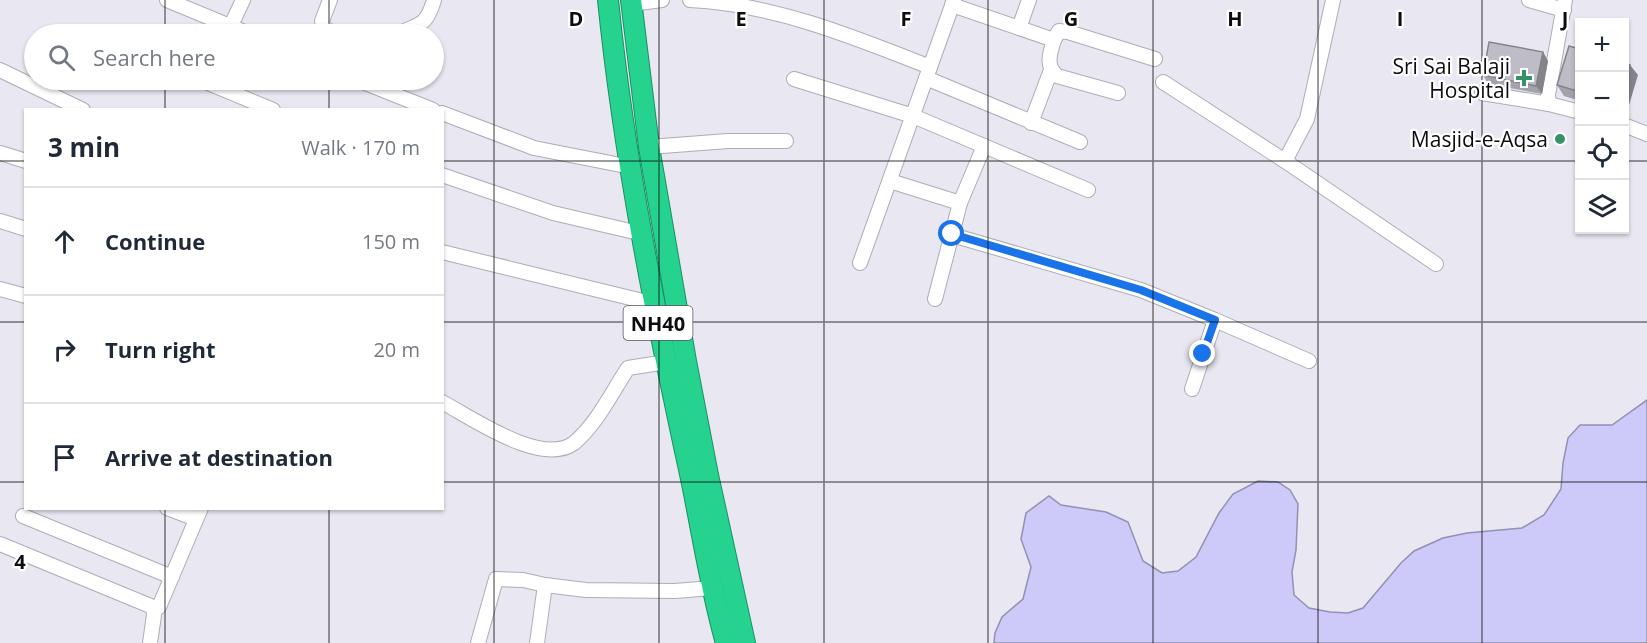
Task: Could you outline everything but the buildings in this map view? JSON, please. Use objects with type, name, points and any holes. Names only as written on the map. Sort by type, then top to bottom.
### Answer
[{"type":"highway","name":"NH40","points":[[608,0],[616,75],[655,304],[712,588],[726,643]]},
{"type":"highway","name":"NH40","points":[[631,2],[649,147],[705,464],[745,643]]},
{"type":"street","points":[[167,0],[215,24]]},
{"type":"street","points":[[232,24],[243,0]]},
{"type":"street","points":[[323,24],[330,0]]},
{"type":"street","points":[[421,24],[429,18],[434,0]]},
{"type":"street","points":[[631,2],[662,0]]},
{"type":"street","points":[[690,0],[752,8],[815,25],[928,73],[1031,123],[1080,142]]},
{"type":"street","points":[[1019,28],[1029,0]]},
{"type":"street","points":[[1285,162],[1307,119],[1333,0]]},
{"type":"street","points":[[1529,0],[1564,5],[1548,95],[1549,104]]},
{"type":"street","points":[[860,263],[953,3],[1054,40]]},
{"type":"street","points":[[1031,123],[1051,70],[1049,55],[1059,31],[1155,58]]},
{"type":"street","points":[[0,70],[24,82]]},
{"type":"street","points":[[1051,70],[1057,76],[1118,93]]},
{"type":"street","points":[[794,79],[913,116],[1088,190]]},
{"type":"street","points":[[1163,82],[1436,264]]},
{"type":"street","points":[[41,90],[78,108]]},
{"type":"street","points":[[227,90],[268,108]]},
{"type":"street","points":[[385,90],[428,108]]},
{"type":"street","points":[[1482,93],[1575,111]]},
{"type":"street","points":[[444,114],[534,148],[631,167]]},
{"type":"street","points":[[1629,127],[1647,134]]},
{"type":"street","points":[[649,147],[728,141],[786,141]]},
{"type":"street","points":[[935,299],[960,203],[984,146]]},
{"type":"street","points":[[0,153],[24,159]]},
{"type":"street","points":[[444,176],[553,213],[643,234]]},
{"type":"street","points":[[890,181],[960,203]]},
{"type":"street","points":[[0,221],[24,228]]},
{"type":"street","points":[[952,234],[1141,290],[1309,362]]},
{"type":"street","points":[[444,252],[655,304]]},
{"type":"street","points":[[0,289],[24,295]]},
{"type":"street","points":[[1192,389],[1215,320]]},
{"type":"street","points":[[444,403],[529,446],[546,450],[561,449],[573,443],[589,427],[628,368],[666,362]]},
{"type":"street","points":[[0,544],[153,607],[159,606],[198,514],[177,510]]},
{"type":"street","points":[[22,516],[172,577]]},
{"type":"street","points":[[481,642],[496,579],[523,580],[586,590],[675,591],[712,588]]},
{"type":"street","points":[[537,643],[545,585]]},
{"type":"street","points":[[150,643],[153,607]]},
{"type":"shaded area","points":[[1647,400],[1647,643],[994,643],[995,633],[1002,617],[1023,599],[1031,567],[1021,539],[1026,513],[1049,496],[1061,505],[1106,512],[1128,522],[1143,561],[1162,573],[1178,571],[1196,557],[1219,513],[1233,494],[1258,481],[1278,482],[1290,490],[1298,504],[1296,550],[1292,572],[1294,595],[1309,608],[1348,613],[1363,608],[1414,551],[1443,538],[1467,533],[1522,528],[1544,515],[1561,489],[1568,438],[1580,425],[1612,425]]},
{"type":"place","name":"Sri Sai Balaji Hospital","points":[[1524,78]]},
{"type":"place","name":"Masjid-e-Aqsa","points":[[1560,139]]},
{"type":"route","points":[[952,234],[1141,290],[1215,320],[1203,354]]}]
